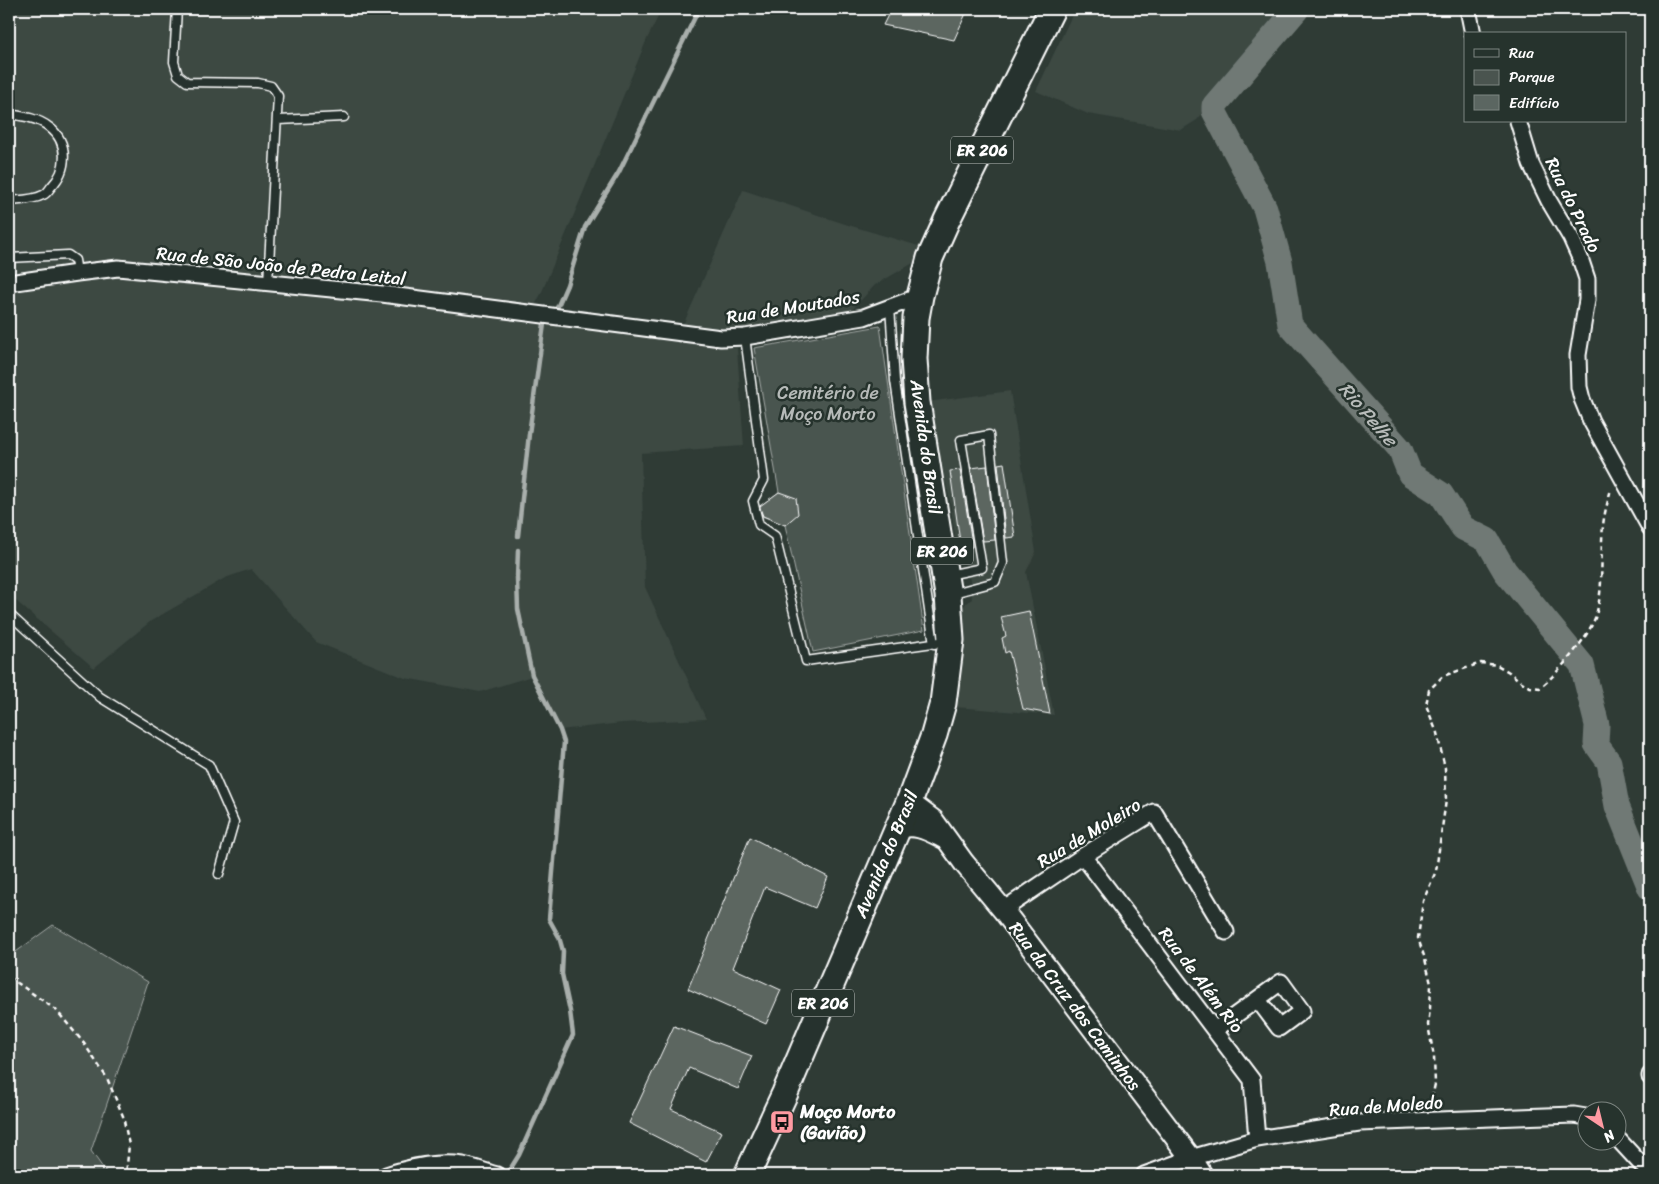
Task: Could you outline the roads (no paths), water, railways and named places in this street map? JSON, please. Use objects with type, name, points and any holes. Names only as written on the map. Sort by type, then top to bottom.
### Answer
[{"type":"main road","name":"Avenida do Brasil","points":[[747,1175],[785,1094],[909,802],[934,735],[943,703],[942,642],[947,585],[917,402],[914,359],[916,318],[930,258],[1052,9]]},
{"type":"street","points":[[1468,9],[1473,32]]},
{"type":"street","name":"Rua do Prado","points":[[1518,122],[1531,164],[1549,201],[1571,238],[1585,272],[1587,300],[1578,355],[1579,387],[1586,410],[1650,528]]},
{"type":"street","name":"Rua de São João de Pedra Leital","points":[[9,283],[118,268],[382,294],[550,316]]},
{"type":"street","name":"Rua de Moutados","points":[[550,316],[721,338],[745,337],[864,317],[920,296]]},
{"type":"street","name":"Rua da Cruz dos Caminhos","points":[[909,802],[933,820],[1202,1175]]},
{"type":"street","name":"Rua de Moleiro","points":[[1003,910],[1083,856],[1154,812],[1226,932]]},
{"type":"street","name":"Rua da Cruz dos Caminhos","points":[[897,829],[914,825],[926,828],[945,838]]},
{"type":"street","name":"Rua de Além Rio","points":[[1083,856],[1252,1080],[1257,1139]]},
{"type":"street","points":[[1215,1030],[1258,1000]]},
{"type":"street","name":"Rua de Moledo","points":[[1144,1175],[1191,1158],[1257,1139],[1360,1123],[1576,1115]]},
{"type":"street","points":[[1626,1146],[1648,1166]]},
{"type":"street","points":[[386,1175],[409,1168],[437,1164],[463,1165],[497,1175]]},
{"type":"lane","points":[[177,9],[174,62],[178,75],[187,82],[258,82],[271,86],[278,96],[268,283]]},
{"type":"lane","points":[[9,114],[28,117],[48,126],[58,136],[64,152],[64,169],[55,184],[44,195],[9,201]]},
{"type":"lane","points":[[278,120],[344,117]]},
{"type":"lane","points":[[9,258],[68,255],[75,260],[77,273]]},
{"type":"lane","points":[[745,337],[764,480],[753,501],[759,525],[775,536],[806,661],[942,642],[895,381],[890,307]]},
{"type":"lane","points":[[989,435],[1004,563],[995,582],[947,585],[982,568],[961,440],[989,435]]},
{"type":"lane","points":[[9,614],[100,697],[209,765],[234,822],[219,874]]},
{"type":"waterway","points":[[557,308],[567,285],[585,227],[619,172],[699,9]]},
{"type":"waterway","name":"Rio Pelhe","points":[[1297,9],[1214,106],[1214,111],[1265,208],[1280,262],[1290,325],[1400,449],[1410,474],[1441,494],[1463,528],[1487,540],[1505,571],[1582,665],[1597,725],[1596,744],[1609,762],[1617,806],[1650,888]]},
{"type":"waterway","points":[[518,536],[544,324]]},
{"type":"waterway","points":[[509,1171],[519,1155],[573,1035],[562,974],[563,951],[559,937],[549,919],[564,742],[560,730],[532,675],[518,609],[518,550]]},
{"type":"place","name":"Moço Morto (Gavião)","points":[[782,1122]]},
{"type":"park label","name":"Cemitério de Moço Morto","points":[[828,403]]}]
